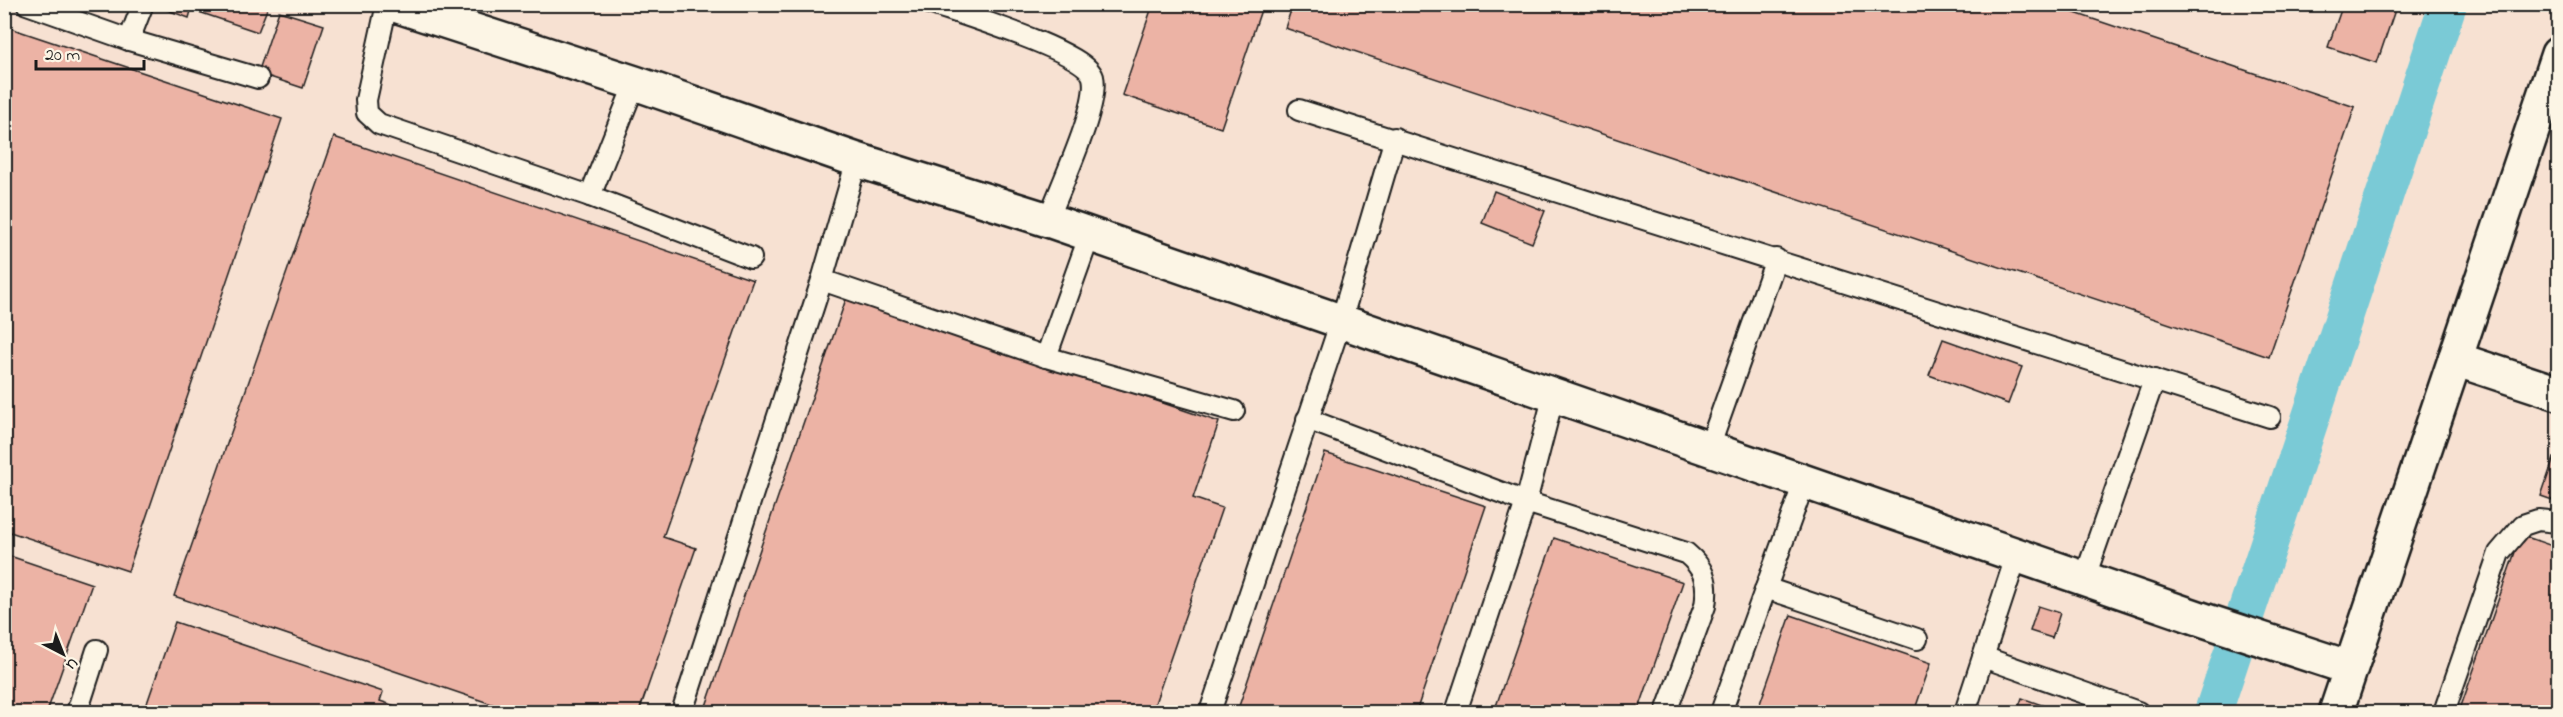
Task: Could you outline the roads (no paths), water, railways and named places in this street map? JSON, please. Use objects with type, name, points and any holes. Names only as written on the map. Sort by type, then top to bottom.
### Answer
[{"type":"street","points":[[392,4],[635,83],[857,160],[1090,234],[2350,669]]},
{"type":"street","points":[[2336,712],[2559,54]]},
{"type":"street","points":[[2455,359],[2559,393]]},
{"type":"lane","points":[[27,4],[129,40],[258,78]]},
{"type":"lane","points":[[129,40],[143,4]]},
{"type":"lane","points":[[387,4],[366,100],[367,113],[379,124],[590,195],[751,258]]},
{"type":"lane","points":[[932,4],[1053,47],[1084,64],[1093,76],[1092,106],[1048,220]]},
{"type":"lane","points":[[590,195],[635,83]]},
{"type":"lane","points":[[1299,110],[1395,138],[2270,417]]},
{"type":"lane","points":[[1210,712],[1341,321],[1395,138]]},
{"type":"lane","points":[[682,712],[822,280],[857,160]]},
{"type":"lane","points":[[1046,357],[1090,234]]},
{"type":"lane","points":[[1709,448],[1776,259]]},
{"type":"lane","points":[[822,280],[1046,357],[1234,411]]},
{"type":"lane","points":[[2085,577],[2154,380]]},
{"type":"lane","points":[[1456,712],[1526,502],[1554,394]]},
{"type":"lane","points":[[1307,419],[1526,502],[1686,553],[1699,564],[1706,576],[1707,591],[1705,606],[1666,712]]},
{"type":"lane","points":[[1722,712],[1804,480]]},
{"type":"lane","points":[[2444,712],[2499,553],[2523,525],[2538,520],[2559,522]]},
{"type":"lane","points":[[1965,712],[2017,554]]},
{"type":"lane","points":[[1766,588],[1917,639]]},
{"type":"lane","points":[[78,712],[97,650]]},
{"type":"lane","points":[[1983,657],[2138,712]]},
{"type":"waterway","points":[[2213,712],[2448,4]]}]
